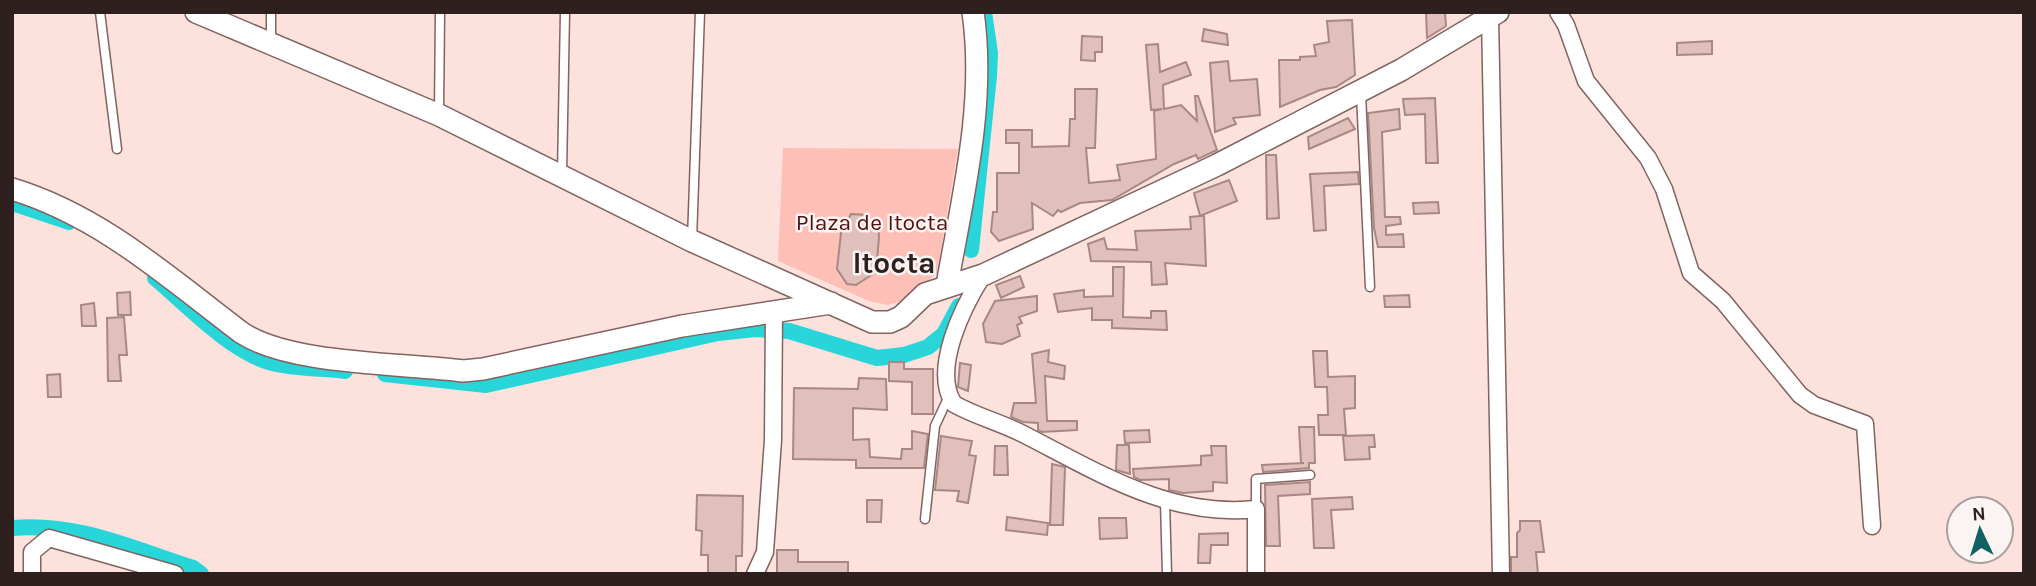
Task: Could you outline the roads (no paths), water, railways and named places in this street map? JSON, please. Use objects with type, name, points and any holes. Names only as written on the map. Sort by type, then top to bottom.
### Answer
[{"type":"main road","points":[[196,12],[439,115],[692,241],[872,321],[890,322],[901,317],[925,294],[983,275],[1217,165],[1361,88],[1401,70],[1494,15]]},
{"type":"main road","points":[[947,285],[966,181],[978,85],[979,53],[973,12]]},
{"type":"main road","points":[[12,189],[89,221],[116,236],[249,338],[272,349],[297,354],[463,370],[483,369],[682,326],[773,323],[831,303]]},
{"type":"street","points":[[1559,12],[1586,81],[1648,158],[1664,189],[1691,273],[1723,301],[1800,395],[1814,405],[1865,424],[1872,526]]},
{"type":"street","points":[[1494,15],[1501,574]]},
{"type":"street","points":[[983,275],[956,327],[949,360],[949,396],[964,409],[1024,434],[1098,474],[1165,502],[1209,511],[1256,509],[1256,574]]},
{"type":"street","points":[[755,574],[765,552],[773,440],[773,323]]},
{"type":"street","points":[[32,574],[32,552],[49,538],[150,570],[175,574]]},
{"type":"lane","points":[[100,12],[117,149]]},
{"type":"lane","points":[[271,12],[271,43]]},
{"type":"lane","points":[[439,115],[440,12]]},
{"type":"lane","points":[[562,174],[565,12]]},
{"type":"lane","points":[[692,241],[700,12]]},
{"type":"lane","points":[[1361,88],[1370,287]]},
{"type":"lane","points":[[925,519],[935,426],[949,396]]},
{"type":"lane","points":[[1256,509],[1256,479],[1310,475]]},
{"type":"lane","points":[[1165,502],[1167,574]]},
{"type":"waterway","points":[[971,250],[989,76],[990,53],[984,12]]},
{"type":"waterway","points":[[12,203],[69,222]]},
{"type":"waterway","points":[[155,278],[209,326],[254,356],[288,366],[345,371]]},
{"type":"waterway","points":[[385,374],[486,385],[718,333],[755,329],[789,331],[877,358],[904,355],[928,347],[944,334],[959,306]]},
{"type":"waterway","points":[[12,528],[36,527],[82,533],[127,545],[193,568],[201,574]]},
{"type":"district","name":"Itocta","points":[[894,263]]},
{"type":"park label","name":"Plaza de Itocta","points":[[872,222]]}]
